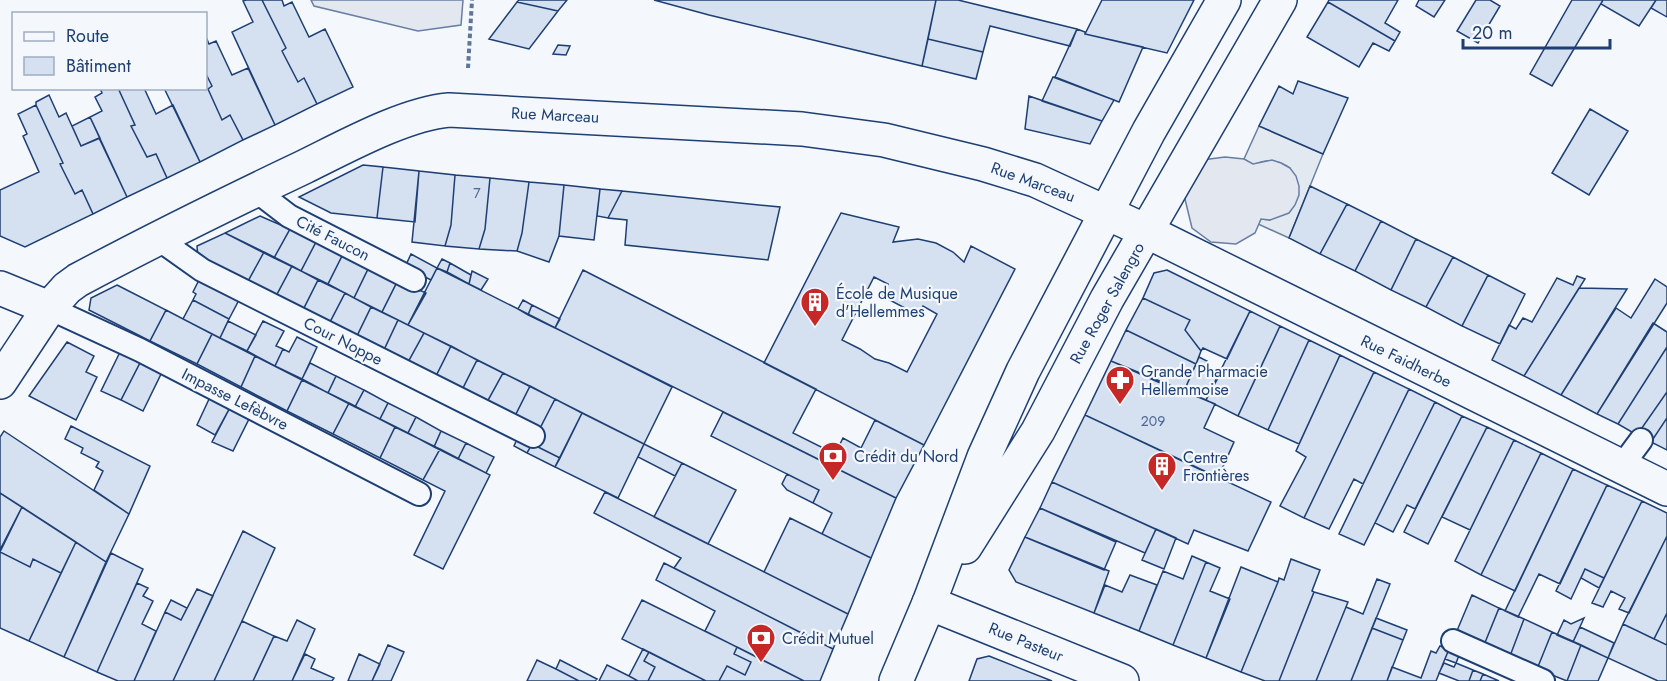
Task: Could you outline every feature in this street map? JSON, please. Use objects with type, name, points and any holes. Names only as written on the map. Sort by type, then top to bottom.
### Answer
[{"type":"street","name":"Rue Roger Salengro","points":[[896,681],[1004,410],[1106,211],[1224,0]]},
{"type":"street","name":"Rue Roger Salengro","points":[[929,603],[1038,430],[1107,299],[1280,0]]},
{"type":"street","name":"Rue Marceau","points":[[0,382],[49,308],[67,288],[78,280],[157,238],[356,142],[434,112],[465,110],[802,129],[885,140],[983,164],[1035,180],[1146,231]]},
{"type":"street","name":"Rue Faidherbe","points":[[1146,231],[1667,489]]},
{"type":"street","points":[[0,288],[49,308]]},
{"type":"street","name":"Rue Pasteur","points":[[929,603],[1122,681]]},
{"type":"lane","name":"Cité Faucon","points":[[255,190],[289,216],[414,280]]},
{"type":"lane","name":"Cour Noppe","points":[[157,238],[202,270],[533,436]]},
{"type":"lane","name":"Impasse Lefèbvre","points":[[49,308],[140,350],[419,494]]},
{"type":"lane","points":[[1621,467],[1641,440]]},
{"type":"lane","points":[[1453,641],[1543,681]]},
{"type":"path","points":[[465,110],[472,0]]},
{"type":"shaded area","points":[[311,0],[463,0],[461,25],[418,31],[314,6]]},
{"type":"shaded area","points":[[1259,126],[1323,154],[1289,238],[1258,224],[1261,219],[1270,220],[1290,168],[1272,161],[1253,165],[1244,159]]},
{"type":"shaded area","points":[[1225,157],[1244,159],[1253,164],[1272,160],[1281,163],[1290,168],[1299,186],[1299,195],[1289,213],[1270,220],[1261,219],[1255,233],[1236,244],[1211,242],[1192,228],[1184,195],[1202,160]]},
{"type":"building","points":[[262,0],[286,48],[282,51],[298,82],[304,78],[317,104],[275,125],[232,32],[253,22],[243,1]]},
{"type":"building","points":[[262,0],[282,0],[284,6],[292,2],[309,37],[325,29],[353,87],[317,104],[304,78],[298,82],[282,51],[286,48]]},
{"type":"building","points":[[519,0],[567,0],[558,11],[517,2]]},
{"type":"building","points":[[654,0],[936,0],[922,66]]},
{"type":"building","points":[[936,0],[958,0],[1077,29],[1070,46],[990,26],[983,52],[928,39]]},
{"type":"building","points":[[1102,0],[1194,0],[1167,53],[1085,34]]},
{"type":"building","points":[[1329,0],[1398,0],[1385,23],[1400,32],[1395,41],[1328,2]]},
{"type":"building","points":[[1419,0],[1445,0],[1434,17],[1416,6]]},
{"type":"building","points":[[1476,0],[1490,0],[1500,6],[1478,43],[1457,31]]},
{"type":"building","points":[[1572,0],[1603,0],[1552,86],[1530,74]]},
{"type":"building","points":[[1603,0],[1656,0],[1639,26],[1601,4]]},
{"type":"building","points":[[1656,0],[1667,0],[1667,17],[1651,8]]},
{"type":"building","points":[[517,2],[558,11],[529,49],[489,39]]},
{"type":"building","points":[[1328,2],[1395,41],[1389,51],[1373,43],[1359,67],[1307,37]]},
{"type":"building","points":[[1077,29],[1085,34],[1143,47],[1119,102],[1055,77]]},
{"type":"building","points":[[207,39],[209,44],[216,41],[232,75],[248,68],[275,125],[243,140],[230,115],[222,120],[208,89],[212,86],[207,76]]},
{"type":"building","points":[[928,39],[983,52],[976,79],[922,66]]},
{"type":"building","points":[[558,45],[570,46],[566,55],[553,54]]},
{"type":"building","points":[[207,76],[212,86],[208,89],[222,120],[230,115],[243,140],[200,162],[165,90],[207,90]]},
{"type":"building","points":[[1053,77],[1114,100],[1102,121],[1042,101]]},
{"type":"building","points":[[1298,81],[1348,98],[1323,154],[1259,126],[1279,86],[1293,94]]},
{"type":"building","points":[[101,90],[119,90],[135,125],[131,126],[147,157],[156,154],[167,178],[127,197],[90,117],[102,111],[95,97],[102,93]]},
{"type":"building","points":[[119,90],[145,90],[156,114],[173,105],[200,162],[167,178],[156,154],[147,157],[131,126],[135,125]]},
{"type":"building","points":[[49,95],[59,117],[66,113],[81,146],[99,138],[127,197],[93,214],[82,190],[75,194],[36,105],[36,102]]},
{"type":"building","points":[[1029,96],[1102,121],[1090,144],[1025,129]]},
{"type":"building","points":[[36,105],[75,194],[82,190],[93,214],[25,247],[0,236],[0,190],[39,172],[23,136],[27,134],[18,114]]},
{"type":"building","points":[[1590,109],[1628,131],[1589,195],[1552,173]]},
{"type":"building","points":[[90,117],[100,138],[81,146],[72,126]]},
{"type":"building","points":[[363,165],[383,167],[377,218],[331,213],[299,197]]},
{"type":"building","points":[[383,167],[419,171],[415,222],[377,218]]},
{"type":"building","points":[[419,171],[455,175],[451,225],[445,246],[412,242]]},
{"type":"building","points":[[455,175],[490,178],[485,229],[479,249],[445,246],[451,225]]},
{"type":"building","points":[[490,178],[529,182],[522,233],[517,251],[479,249],[485,229]]},
{"type":"building","points":[[529,182],[564,185],[559,236],[549,262],[517,251],[522,233]]},
{"type":"building","points":[[564,185],[600,189],[594,240],[559,236]]},
{"type":"building","points":[[1310,186],[1347,204],[1320,254],[1289,238]]},
{"type":"building","points":[[600,189],[622,191],[608,218],[597,216]]},
{"type":"building","points":[[622,191],[780,207],[768,260],[625,245],[627,220],[608,218]]},
{"type":"building","points":[[1347,204],[1381,221],[1355,271],[1320,254]]},
{"type":"building","name":"École de Musique d'Hellemmes","points":[[841,213],[899,227],[893,242],[918,239],[936,243],[953,252],[964,262],[971,246],[1015,269],[924,445],[764,363]],"holes":[[[874,277],[888,284],[882,296],[918,315],[923,306],[937,314],[907,372],[875,359],[842,340]]]},
{"type":"building","points":[[260,216],[290,229],[274,258],[225,233]]},
{"type":"building","points":[[1381,221],[1416,239],[1391,290],[1355,271]]},
{"type":"building","points":[[290,229],[316,242],[301,271],[274,258]]},
{"type":"building","points":[[225,233],[264,252],[247,283],[198,258],[197,246]]},
{"type":"building","points":[[1416,239],[1453,257],[1426,307],[1391,290]]},
{"type":"building","points":[[316,242],[343,254],[328,284],[301,271]]},
{"type":"building","points":[[264,252],[292,266],[275,298],[247,283]]},
{"type":"building","points":[[343,254],[369,267],[354,298],[328,284]]},
{"type":"building","points":[[411,254],[437,268],[431,280],[405,267]]},
{"type":"building","points":[[1453,257],[1488,275],[1462,326],[1426,307]]},
{"type":"building","points":[[442,259],[450,263],[447,272],[437,268]]},
{"type":"building","points":[[450,263],[471,275],[469,284],[447,272]]},
{"type":"building","points":[[292,266],[318,280],[302,312],[275,298]]},
{"type":"building","points":[[369,267],[398,280],[382,312],[354,298]]},
{"type":"building","points":[[437,268],[672,387],[644,444],[408,325]]},
{"type":"building","points":[[583,270],[816,389],[793,433],[835,454],[843,438],[861,448],[875,420],[924,445],[896,498],[555,328]]},
{"type":"building","points":[[1167,270],[1250,311],[1227,359],[1203,348],[1201,351],[1185,330],[1190,320],[1143,298],[1154,273]]},
{"type":"building","points":[[472,271],[488,279],[481,290],[469,284]]},
{"type":"building","points":[[1488,275],[1525,294],[1500,344],[1462,326]]},
{"type":"building","points":[[1577,276],[1585,279],[1524,376],[1492,360],[1509,325],[1516,329],[1523,318],[1532,322],[1557,278],[1573,285]]},
{"type":"building","points":[[200,278],[240,298],[229,319],[193,300],[196,294],[193,292]]},
{"type":"building","points":[[1655,279],[1667,287],[1667,303],[1597,414],[1561,395],[1616,308],[1631,318]]},
{"type":"building","points":[[318,280],[345,293],[329,324],[302,312]]},
{"type":"building","points":[[398,280],[426,293],[408,325],[382,312]]},
{"type":"building","points":[[117,285],[166,310],[150,341],[89,310],[91,298]]},
{"type":"building","points":[[1579,288],[1627,289],[1561,395],[1524,376]]},
{"type":"building","points":[[345,293],[371,307],[356,338],[329,324]]},
{"type":"building","points":[[1143,298],[1190,320],[1185,330],[1201,351],[1196,364],[1126,330]]},
{"type":"building","points":[[193,300],[229,319],[220,338],[183,319]]},
{"type":"building","points":[[523,300],[532,305],[528,315],[518,309]]},
{"type":"building","points":[[532,305],[560,319],[555,328],[528,315]]},
{"type":"building","points":[[371,307],[398,320],[383,352],[356,338]]},
{"type":"building","points":[[166,310],[212,334],[197,364],[150,341]]},
{"type":"building","points":[[1250,311],[1280,326],[1238,416],[1206,400]]},
{"type":"building","points":[[398,320],[424,333],[407,364],[383,352]]},
{"type":"building","points":[[228,321],[256,335],[247,351],[220,338]]},
{"type":"building","points":[[263,321],[284,331],[276,346],[283,349],[275,366],[247,351]]},
{"type":"building","points":[[1653,323],[1667,332],[1667,347],[1618,424],[1597,414]]},
{"type":"building","points":[[1280,326],[1309,340],[1268,430],[1238,416]]},
{"type":"building","points":[[1126,330],[1196,364],[1184,391],[1111,361]]},
{"type":"building","points":[[424,333],[451,346],[435,378],[407,364]]},
{"type":"building","points":[[212,334],[255,356],[241,387],[197,364]]},
{"type":"building","points":[[297,337],[317,347],[302,379],[275,366],[283,349],[289,352]]},
{"type":"building","points":[[1309,340],[1340,355],[1299,444],[1268,430]]},
{"type":"building","points":[[67,342],[94,356],[86,372],[97,377],[76,420],[29,396]]},
{"type":"building","points":[[451,346],[477,360],[461,392],[435,378]]},
{"type":"building","points":[[1667,347],[1667,392],[1637,435],[1618,424]]},
{"type":"building","points":[[121,350],[145,353],[121,400],[101,391]]},
{"type":"building","points":[[145,353],[162,372],[143,411],[121,400]]},
{"type":"building","points":[[1340,355],[1374,372],[1304,518],[1280,506],[1306,457],[1296,451]]},
{"type":"building","points":[[255,356],[302,380],[287,411],[241,387]]},
{"type":"building","points":[[1199,357],[1207,361],[1204,367],[1220,374],[1206,400],[1184,391]]},
{"type":"building","points":[[477,360],[503,373],[486,404],[461,392]]},
{"type":"building","points":[[1111,361],[1215,404],[1204,428],[1234,442],[1218,478],[1085,415]]},
{"type":"building","points":[[310,363],[336,376],[328,393],[302,379]]},
{"type":"building","points":[[1374,372],[1409,389],[1363,484],[1354,479],[1329,529],[1304,518]]},
{"type":"building","points":[[503,373],[530,386],[514,418],[486,404]]},
{"type":"building","points":[[336,376],[364,390],[355,407],[328,393]]},
{"type":"building","points":[[302,380],[349,403],[333,434],[287,411]]},
{"type":"building","points":[[530,386],[555,399],[539,430],[514,418]]},
{"type":"building","points":[[1409,389],[1435,402],[1364,545],[1339,534]]},
{"type":"building","points":[[364,390],[388,403],[380,419],[355,407]]},
{"type":"building","points":[[1667,392],[1667,418],[1651,442],[1637,435]]},
{"type":"building","points":[[210,397],[234,400],[215,435],[197,425]]},
{"type":"building","points":[[555,399],[582,413],[560,458],[532,444]]},
{"type":"building","points":[[234,400],[243,404],[239,414],[249,419],[233,451],[212,442]]},
{"type":"building","points":[[1435,402],[1462,416],[1415,509],[1407,505],[1393,532],[1375,523]]},
{"type":"building","points":[[349,403],[395,427],[380,458],[333,434]]},
{"type":"building","points":[[388,403],[416,417],[408,433],[380,419]]},
{"type":"building","name":"Crédit du Nord","points":[[723,412],[896,498],[871,558],[822,534],[832,513],[813,503],[819,490],[711,436]]},
{"type":"building","points":[[582,413],[644,444],[618,498],[555,467]]},
{"type":"building","name":"Centre Frontières","points":[[1085,415],[1271,502],[1248,551],[1194,530],[1188,544],[1052,482]]},
{"type":"building","points":[[1462,416],[1487,427],[1428,544],[1404,532]]},
{"type":"building","points":[[416,417],[441,431],[434,447],[408,433]]},
{"type":"building","points":[[1667,418],[1667,450],[1651,442]]},
{"type":"building","points":[[71,426],[150,466],[129,514],[94,490],[103,471],[96,467],[99,462],[81,453],[83,448],[65,439]]},
{"type":"building","points":[[395,427],[440,449],[423,480],[380,458]]},
{"type":"building","points":[[1487,427],[1514,440],[1470,530],[1442,517]]},
{"type":"building","points":[[4,431],[129,514],[106,562],[0,493],[0,437]]},
{"type":"building","points":[[441,431],[466,443],[458,459],[434,447]]},
{"type":"building","points":[[518,437],[532,444],[527,453],[514,446]]},
{"type":"building","points":[[1514,440],[1541,453],[1481,575],[1455,561]]},
{"type":"building","points":[[466,443],[494,457],[486,473],[458,459]]},
{"type":"building","points":[[532,444],[560,458],[555,467],[527,453]]},
{"type":"building","points":[[644,444],[682,463],[675,476],[638,457]]},
{"type":"building","points":[[440,449],[490,475],[443,569],[414,555],[445,491],[423,480]]},
{"type":"building","points":[[1541,453],[1573,469],[1515,591],[1481,575]]},
{"type":"building","points":[[682,463],[736,490],[708,544],[654,517]]},
{"type":"building","points":[[1573,469],[1607,485],[1560,584],[1539,574],[1518,617],[1505,611]]},
{"type":"building","points":[[787,474],[819,490],[813,503],[787,490],[782,484]]},
{"type":"building","points":[[1052,482],[1156,529],[1145,553],[1040,508]]},
{"type":"building","points":[[1607,485],[1642,501],[1604,578],[1585,569],[1571,599],[1556,591]]},
{"type":"building","points":[[605,492],[848,614],[833,649],[674,568],[681,558],[594,513]]},
{"type":"building","points":[[0,493],[22,507],[0,550]]},
{"type":"building","points":[[1642,501],[1667,513],[1667,536],[1629,613],[1619,609],[1625,598],[1611,591],[1603,607],[1592,603]]},
{"type":"building","points":[[22,507],[76,542],[61,573],[33,559],[30,567],[0,552]]},
{"type":"building","points":[[1040,508],[1116,542],[1104,570],[1025,537]]},
{"type":"building","points":[[790,518],[871,558],[848,614],[764,572]]},
{"type":"building","points":[[1156,529],[1176,538],[1164,569],[1142,560]]},
{"type":"building","points":[[243,531],[275,548],[214,681],[173,681]]},
{"type":"building","points":[[1667,536],[1667,613],[1654,639],[1623,624]]},
{"type":"building","points":[[1025,537],[1109,571],[1094,613],[1016,582],[1009,570]]},
{"type":"building","points":[[76,542],[106,562],[64,657],[29,641]]},
{"type":"building","points":[[0,552],[30,567],[33,559],[61,573],[29,641],[0,628]]},
{"type":"building","points":[[111,553],[143,569],[97,672],[64,657]]},
{"type":"building","points":[[1192,556],[1206,562],[1173,645],[1139,631],[1163,571],[1183,579]]},
{"type":"building","points":[[1291,559],[1320,570],[1312,591],[1314,592],[1279,681],[1265,681],[1241,672],[1279,578],[1284,580]]},
{"type":"building","points":[[1206,562],[1220,568],[1210,591],[1230,599],[1206,658],[1173,645]]},
{"type":"building","points":[[664,563],[833,649],[820,681],[804,681],[705,631],[715,611],[656,580]]},
{"type":"building","points":[[1241,567],[1278,582],[1241,672],[1206,658]]},
{"type":"building","points":[[1585,569],[1604,578],[1599,588],[1581,578]]},
{"type":"building","points":[[1130,575],[1157,585],[1139,631],[1094,613],[1105,585],[1122,592]]},
{"type":"building","points":[[1377,579],[1390,584],[1351,681],[1316,681],[1346,607],[1363,614]]},
{"type":"building","points":[[137,583],[148,588],[143,596],[153,601],[142,624],[156,631],[134,681],[118,681],[97,672]]},
{"type":"building","points":[[197,589],[213,596],[173,681],[134,681],[165,612],[181,620]]},
{"type":"building","points":[[1314,592],[1348,602],[1316,681],[1279,681]]},
{"type":"building","points":[[1472,595],[1499,608],[1484,645],[1456,633]]},
{"type":"building","points":[[171,600],[187,608],[181,620],[165,612]]},
{"type":"building","points":[[642,600],[737,647],[734,654],[751,662],[745,675],[727,666],[719,681],[706,681],[622,639]]},
{"type":"building","points":[[1499,608],[1524,619],[1510,656],[1484,645]]},
{"type":"building","points":[[1667,613],[1667,645],[1654,639]]},
{"type":"building","points":[[1376,618],[1407,630],[1403,640],[1372,628]]},
{"type":"building","points":[[1584,618],[1573,642],[1557,635],[1564,620],[1571,624]]},
{"type":"building","points":[[1524,619],[1552,632],[1537,669],[1510,656]]},
{"type":"building","points":[[297,620],[315,629],[292,681],[253,681],[274,636],[287,641]]},
{"type":"building","points":[[242,621],[274,636],[253,681],[214,681]]},
{"type":"building","points":[[1623,624],[1667,645],[1667,681],[1658,681],[1608,658]]},
{"type":"building","points":[[1580,627],[1614,643],[1608,658],[1573,642]]},
{"type":"building","points":[[1372,628],[1403,640],[1387,681],[1351,681]]},
{"type":"building","points":[[1552,632],[1581,645],[1567,681],[1537,669]]},
{"type":"building","points":[[388,645],[404,652],[391,681],[372,681]]},
{"type":"building","points":[[1581,645],[1608,658],[1598,681],[1567,681]]},
{"type":"building","points":[[1440,646],[1449,649],[1436,681],[1387,681],[1392,667],[1421,678],[1431,651],[1436,653]]},
{"type":"building","name":"Crédit Mutuel","points":[[737,647],[804,681],[719,681],[727,666],[745,675],[751,662],[734,654]]},
{"type":"building","points":[[643,649],[649,652],[644,661],[655,667],[648,681],[638,681],[629,676]]},
{"type":"building","points":[[1449,649],[1460,653],[1456,663],[1445,659]]},
{"type":"building","points":[[649,652],[706,681],[648,681],[655,667],[644,661]]},
{"type":"building","points":[[305,654],[315,659],[311,668],[334,678],[332,681],[292,681]]},
{"type":"building","points":[[359,654],[380,664],[372,681],[348,681]]},
{"type":"building","points":[[989,656],[1052,681],[969,681],[977,659]]},
{"type":"building","points":[[537,660],[556,669],[579,681],[527,681]]},
{"type":"building","points":[[560,660],[597,679],[579,681],[556,669]]},
{"type":"building","points":[[1444,663],[1454,667],[1456,663],[1473,670],[1469,681],[1459,681],[1439,673]]},
{"type":"building","points":[[607,665],[629,676],[638,681],[599,681]]},
{"type":"building","points":[[1473,670],[1483,674],[1480,681],[1469,681]]},
{"type":"building","points":[[1483,674],[1499,681],[1480,681]]},
{"type":"place","name":"École de Musique d'Hellemmes","points":[[815,328]]},
{"type":"place","name":"Grande Pharmacie Hellemmoise","points":[[1120,406]]},
{"type":"place","name":"Crédit du Nord","points":[[833,482]]},
{"type":"place","name":"Centre Frontières","points":[[1162,492]]},
{"type":"place","name":"Crédit Mutuel","points":[[761,664]]}]
